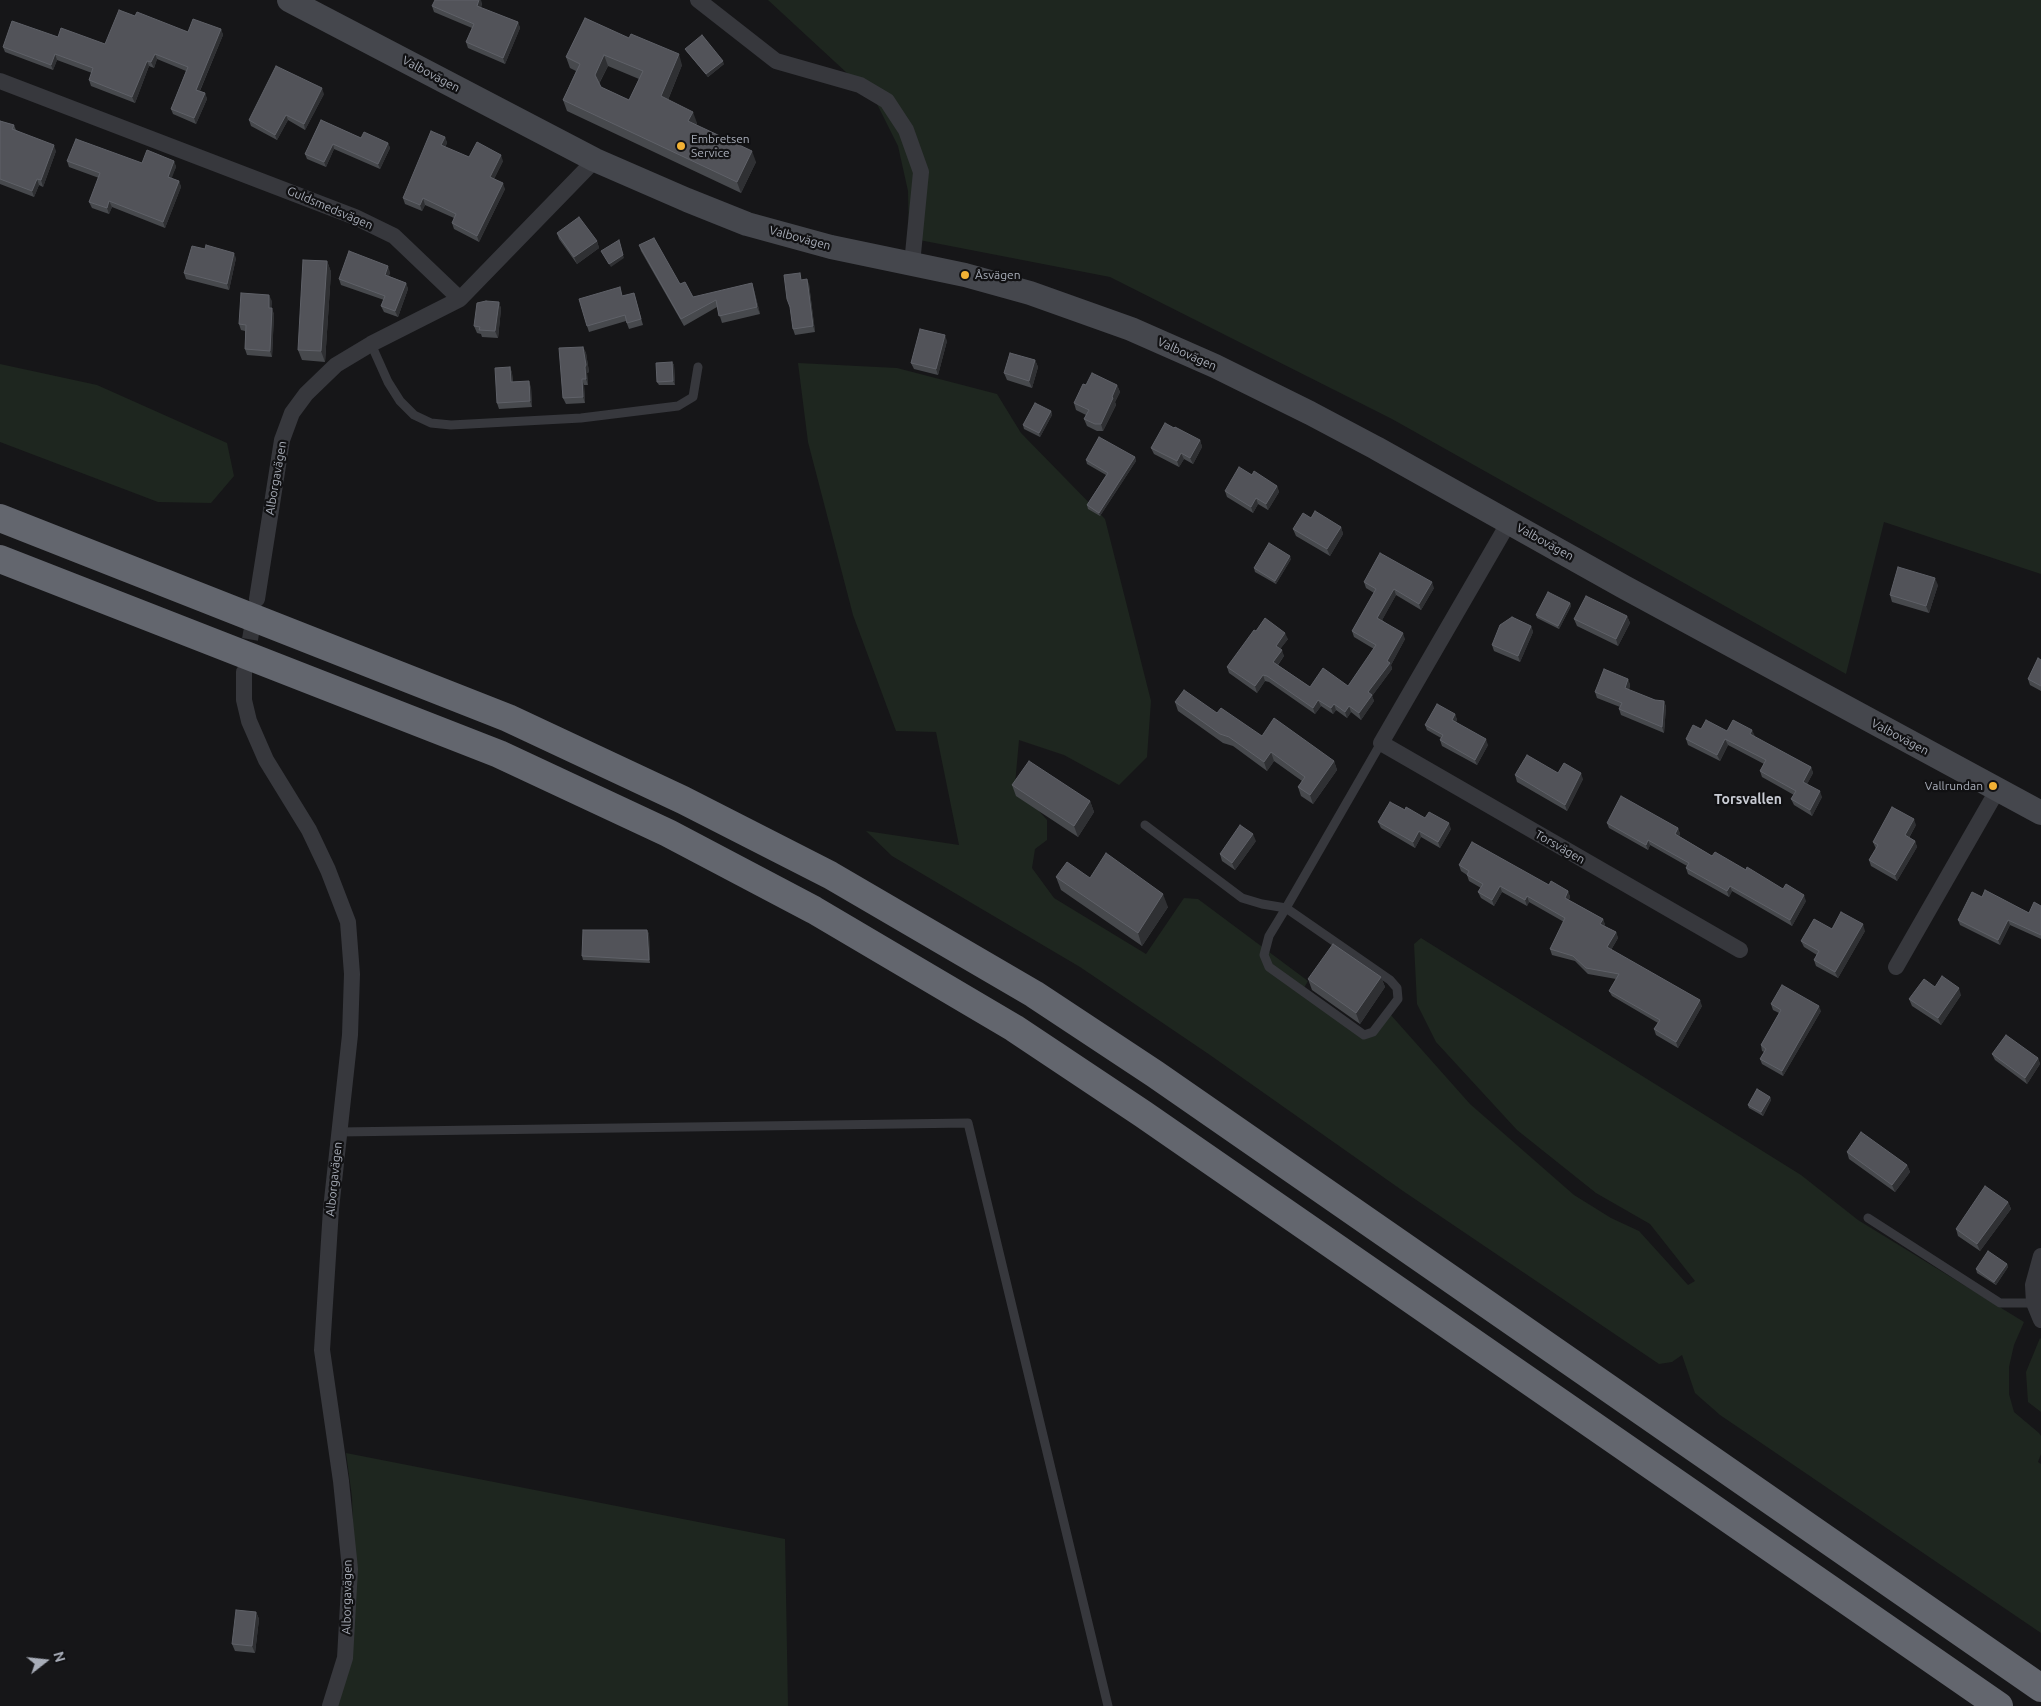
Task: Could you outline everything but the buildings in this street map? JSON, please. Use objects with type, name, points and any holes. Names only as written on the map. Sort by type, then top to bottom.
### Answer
[{"type":"highway","points":[[0,518],[508,718],[683,800],[830,875],[1034,994],[1156,1074],[2041,1688]]},
{"type":"highway","points":[[0,559],[498,754],[668,833],[814,910],[1014,1028],[1143,1114],[1999,1706]]},
{"type":"main road","name":"Valbovägen","points":[[289,0],[594,160],[747,224],[830,246],[1030,293],[1085,312],[1170,346],[1310,413],[1650,601],[2041,813]]},
{"type":"street","points":[[698,0],[776,61],[860,85],[887,101],[906,130],[921,172],[912,264]]},
{"type":"street","name":"Guldsmedsvägen","points":[[0,81],[355,217],[394,236],[460,299]]},
{"type":"street","points":[[460,299],[594,160]]},
{"type":"street","name":"Alborgavägen","points":[[257,599],[282,440],[292,413],[306,394],[336,365],[371,344],[460,299]]},
{"type":"street","points":[[1381,743],[1509,522]]},
{"type":"street","name":"Alborgavägen","points":[[244,672],[244,700],[252,729],[266,760],[309,830],[328,870],[348,922],[352,974],[350,1034],[331,1209],[322,1350],[341,1481],[350,1569],[345,1658],[330,1706]]},
{"type":"street","name":"Torsvägen","points":[[1381,743],[1740,950]]},
{"type":"street","points":[[1896,967],[1998,789]]},
{"type":"street","points":[[2041,1256],[2033,1286],[2034,1303],[2041,1320]]},
{"type":"lane","points":[[371,344],[388,382],[409,411],[431,423],[452,425],[581,418],[678,406],[693,397],[698,367]]},
{"type":"lane","points":[[1145,825],[1242,898],[1286,908],[1390,980],[1397,988],[1398,999],[1373,1032],[1364,1035],[1269,967],[1264,955],[1269,936],[1286,908],[1381,743]]},
{"type":"lane","points":[[339,1132],[968,1123],[1108,1706]]},
{"type":"lane","points":[[1868,1218],[2000,1303],[2034,1303]]},
{"type":"shaded area","points":[[768,0],[2041,0],[2041,574],[1884,522],[1846,674],[1392,419],[1110,277],[909,238],[908,191],[898,146],[874,98]]},
{"type":"shaded area","points":[[798,363],[897,368],[997,394],[1021,433],[1105,519],[1151,701],[1147,757],[1119,785],[1064,755],[1019,740],[1015,784],[1047,820],[1047,840],[1035,849],[1032,868],[1054,898],[1146,954],[1184,898],[1198,899],[1308,981],[1301,993],[1367,1037],[1390,1014],[1470,1104],[1574,1195],[1611,1218],[1639,1231],[1688,1285],[1695,1281],[1650,1224],[1596,1193],[1517,1130],[1436,1042],[1417,1004],[1414,944],[1421,938],[1801,1175],[1858,1220],[2024,1322],[2014,1345],[2009,1367],[2009,1394],[2014,1412],[2041,1436],[2041,1454],[2038,1462],[2041,1464],[2041,1633],[1720,1415],[1695,1393],[1682,1355],[1672,1362],[1659,1364],[1403,1191],[1210,1055],[1080,967],[892,856],[866,831],[959,845],[936,732],[896,731],[853,615],[808,442]]},
{"type":"shaded area","points":[[0,364],[97,385],[227,443],[234,476],[211,503],[158,502],[0,442]]},
{"type":"shaded area","points":[[2040,1338],[2041,1412],[2028,1402],[2026,1372]]},
{"type":"shaded area","points":[[346,1453],[785,1539],[788,1706],[335,1706],[355,1581],[352,1497]]},
{"type":"tunnel","points":[[246,663],[255,610]]},
{"type":"place","name":"Embretsen Service","points":[[681,146]]},
{"type":"place","name":"Åsvägen","points":[[965,275]]},
{"type":"place","name":"Vallrundan","points":[[1993,786]]},
{"type":"district","name":"Torsvallen","points":[[1748,799]]}]
